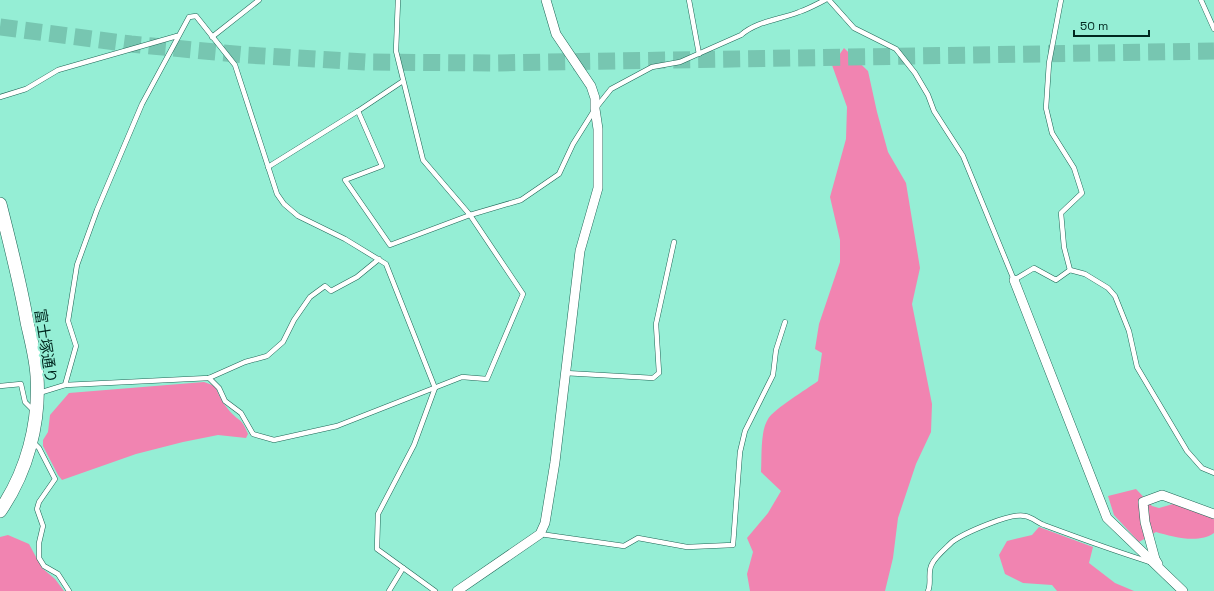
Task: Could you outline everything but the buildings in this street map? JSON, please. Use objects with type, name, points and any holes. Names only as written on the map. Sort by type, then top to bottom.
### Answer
[{"type":"street","points":[[458,591],[540,534],[545,523],[580,251],[598,188],[598,129],[594,109],[595,98],[591,86],[556,34],[546,0]]},
{"type":"street","name":"富士塚通り","points":[[0,204],[20,280],[37,375],[37,413],[32,441],[22,472],[11,495],[0,511]]},
{"type":"street","points":[[1014,280],[1107,518],[1150,560],[1158,564]]},
{"type":"street","points":[[1183,591],[1155,559],[1145,522],[1143,502],[1162,495],[1214,514]]},
{"type":"lane","points":[[212,37],[259,0]]},
{"type":"lane","points":[[209,378],[219,388],[226,401],[241,413],[253,434],[274,440],[338,426],[462,377],[488,379],[523,294],[470,215],[423,160],[396,51],[398,0]]},
{"type":"lane","points":[[689,0],[700,54]]},
{"type":"lane","points":[[358,111],[382,166],[345,180],[390,245],[470,215],[521,200],[559,174],[594,109],[611,89],[652,66],[680,62],[700,54],[772,19],[799,12],[825,0]]},
{"type":"lane","points":[[829,0],[854,28],[896,49],[915,73],[928,95],[934,110],[963,156],[1014,280],[1034,268],[1056,280],[1070,270]]},
{"type":"lane","points":[[1061,0],[1049,63],[1046,108],[1052,133],[1074,168],[1082,193],[1061,213],[1064,247],[1070,270]]},
{"type":"lane","points":[[1201,0],[1214,29]]},
{"type":"lane","points":[[65,385],[76,346],[68,322],[77,265],[97,210],[142,104],[177,36],[189,17],[196,16],[235,65],[277,194],[284,204],[298,216],[345,239],[386,264],[435,388],[414,445],[378,514],[377,548],[435,591]]},
{"type":"lane","points":[[0,97],[26,89],[58,70],[177,36]]},
{"type":"lane","points":[[268,167],[403,81]]},
{"type":"lane","points":[[565,373],[653,378],[659,373],[656,324],[674,242]]},
{"type":"lane","points":[[37,394],[65,385],[209,378],[245,362],[267,356],[283,342],[294,320],[310,297],[324,286],[331,291],[357,277],[379,259]]},
{"type":"lane","points":[[1070,270],[1085,274],[1108,288],[1116,296],[1127,325],[1137,367],[1187,451],[1202,468],[1214,473]]},
{"type":"lane","points":[[540,534],[624,546],[638,538],[687,548],[733,545],[740,452],[745,431],[773,375],[776,350],[785,322]]},
{"type":"lane","points":[[0,386],[21,384],[25,402],[37,413]]},
{"type":"lane","points":[[32,441],[39,448],[55,478],[39,502],[37,509],[43,526],[39,543],[39,558],[44,566],[58,574],[69,591]]},
{"type":"lane","points":[[928,591],[932,562],[952,542],[966,534],[1016,515],[1026,516],[1042,525],[1082,538],[1103,548],[1158,564]]},
{"type":"lane","points":[[389,591],[403,568]]},
{"type":"shaded area","points":[[844,48],[868,71],[888,152],[906,183],[920,268],[912,304],[932,404],[931,432],[916,464],[898,518],[893,558],[885,591],[750,591],[747,574],[753,552],[747,538],[768,513],[781,491],[761,472],[762,445],[765,424],[771,415],[818,381],[822,353],[815,349],[819,324],[840,262],[840,240],[830,197],[846,139],[847,107],[832,65]]},
{"type":"shaded area","points":[[204,382],[215,386],[231,413],[243,424],[248,434],[246,438],[218,435],[183,442],[136,454],[62,480],[43,446],[43,440],[48,432],[50,415],[69,393]]},
{"type":"shaded area","points":[[1136,489],[1152,506],[1159,508],[1173,504],[1214,517],[1214,533],[1194,539],[1170,536],[1156,532],[1139,542],[1114,515],[1108,496]]},
{"type":"shaded area","points":[[1039,527],[1093,547],[1089,563],[1115,583],[1134,591],[1057,591],[1052,585],[1023,583],[1005,574],[999,555],[1007,541],[1032,535]]},
{"type":"shaded area","points":[[8,535],[29,544],[42,568],[55,579],[64,591],[0,591],[0,537]]},
{"type":"tunnel","points":[[0,27],[131,44],[246,55],[367,62],[492,63],[1214,51]]}]
